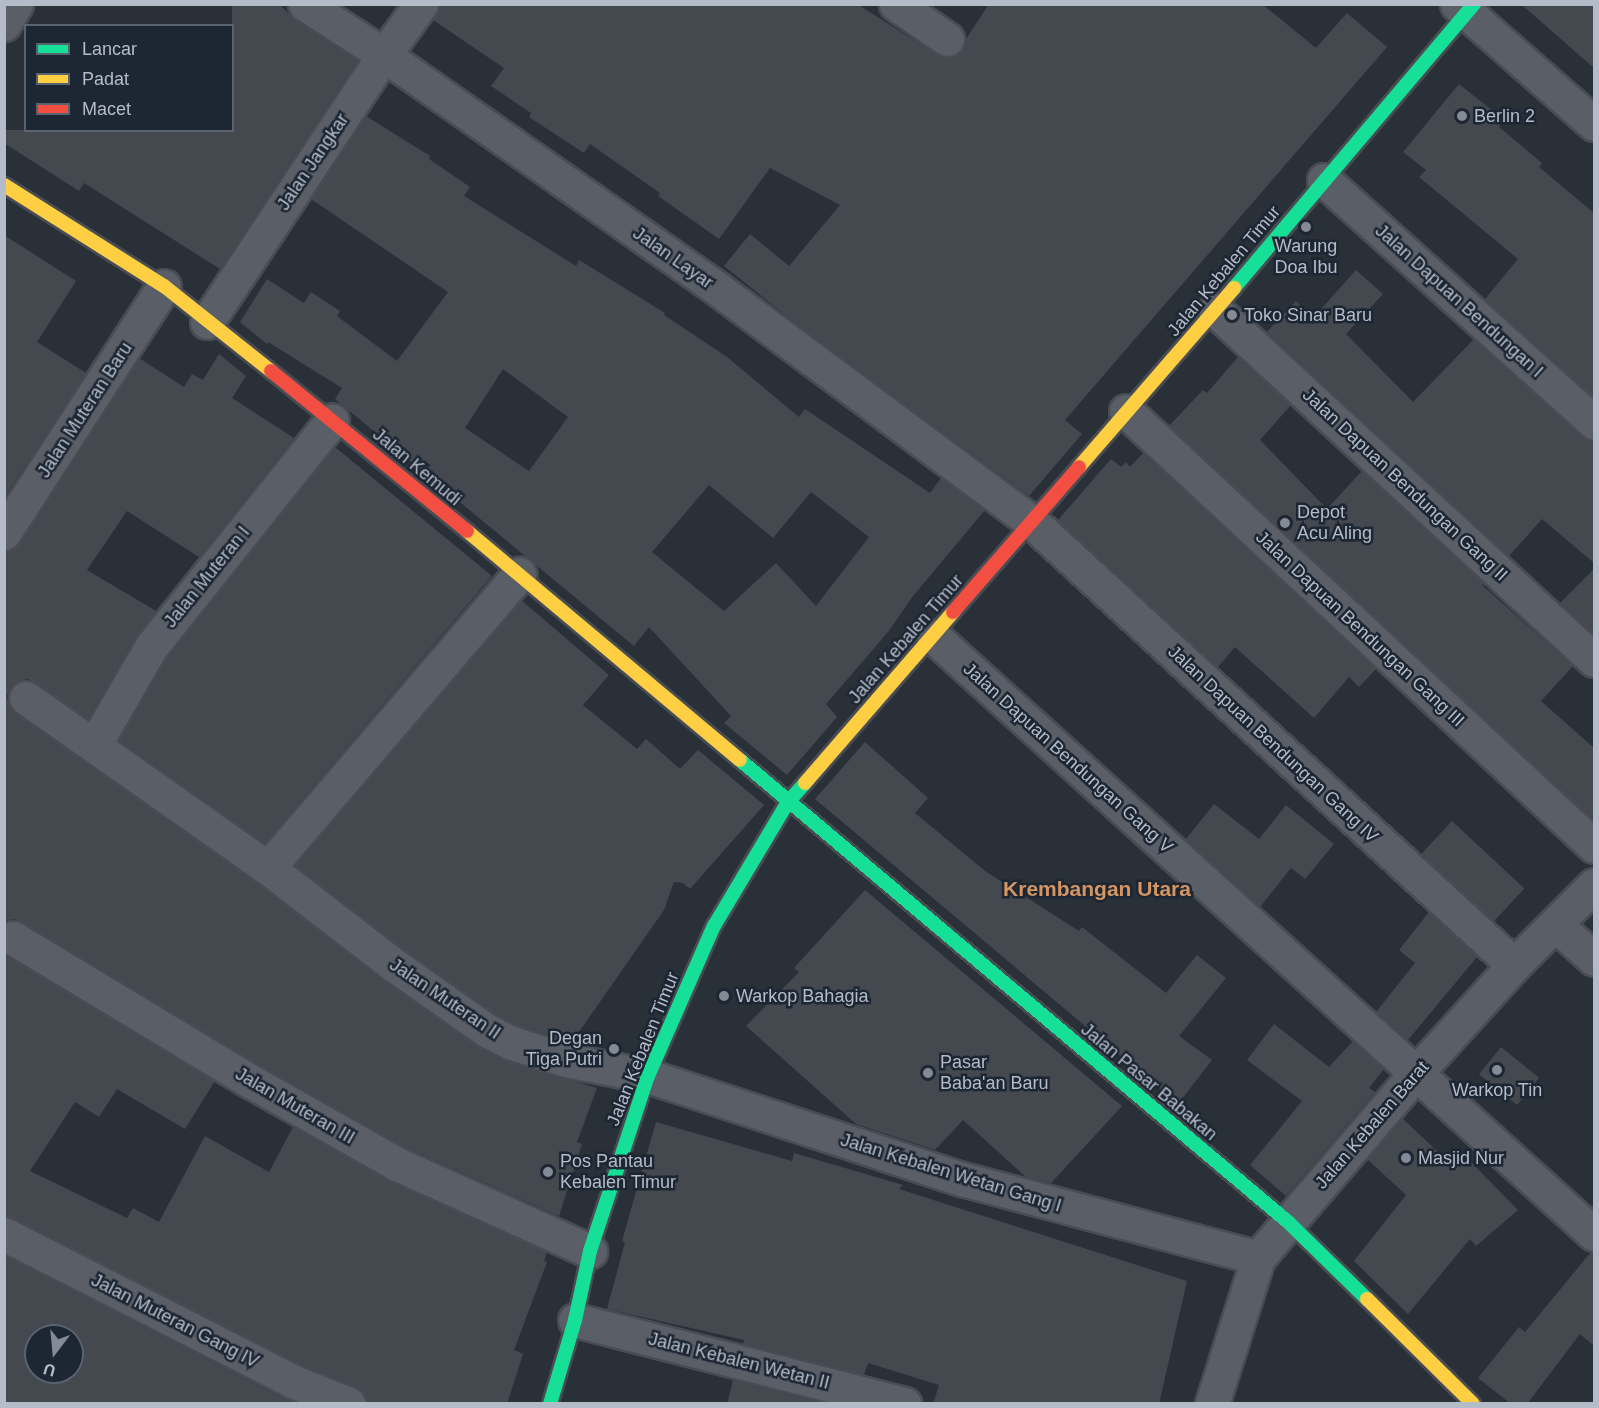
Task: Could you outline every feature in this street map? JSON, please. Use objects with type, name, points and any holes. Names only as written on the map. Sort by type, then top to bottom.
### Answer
[{"type":"street","points":[[4,24],[16,4]]},
{"type":"street","name":"Jalan Layar","points":[[305,4],[384,55],[717,289],[1032,522]]},
{"type":"street","name":"Jalan Jangkar","points":[[207,322],[384,55],[421,4]]},
{"type":"street","points":[[896,4],[947,39]]},
{"type":"street","points":[[1466,7],[1594,124]]},
{"type":"street","name":"Jalan Kebalen Timur","points":[[550,1404],[574,1320],[590,1251],[648,1076],[714,926],[788,802],[1215,310],[1466,7]]},
{"type":"street","name":"Jalan Dapuan Bendungan I","points":[[1324,180],[1594,422]]},
{"type":"street","name":"Jalan Kemudi","points":[[4,185],[164,286],[519,574],[788,802]]},
{"type":"street","name":"Jalan Muteran Baru","points":[[4,533],[164,286]]},
{"type":"street","name":"Jalan Dapuan Bendungan Gang II","points":[[1215,310],[1594,660]]},
{"type":"street","name":"Jalan Dapuan Bendungan Gang III","points":[[1126,411],[1594,846]]},
{"type":"street","name":"Jalan Muteran I","points":[[95,744],[151,647],[332,420]]},
{"type":"street","name":"Jalan Dapuan Bendungan Gang IV","points":[[1032,522],[1514,966]]},
{"type":"street","points":[[268,868],[519,574]]},
{"type":"street","name":"Jalan Dapuan Bendungan Gang V","points":[[933,636],[1594,1234]]},
{"type":"street","name":"Jalan Muteran II","points":[[26,698],[95,744],[268,868],[394,965],[486,1030],[512,1042],[566,1060],[648,1076]]},
{"type":"street","name":"Jalan Pasar Babakan","points":[[788,802],[1288,1222],[1473,1404]]},
{"type":"street","name":"Jalan Kebalen Barat","points":[[1212,1404],[1258,1258],[1416,1073],[1514,966],[1594,885]]},
{"type":"street","points":[[1556,924],[1594,959]]},
{"type":"street","name":"Jalan Muteran III","points":[[13,938],[252,1082],[397,1164],[590,1251]]},
{"type":"street","name":"Jalan Kebalen Wetan Gang I","points":[[648,1076],[962,1179],[1258,1258]]},
{"type":"street","name":"Jalan Muteran Gang IV","points":[[4,1233],[292,1381],[349,1404]]},
{"type":"street","name":"Jalan Kebalen Wetan II","points":[[574,1320],[904,1404]]},
{"type":"building","points":[[232,4],[279,4],[295,20],[358,60],[220,269],[84,183],[79,191],[4,143],[4,130],[24,130],[24,132],[234,132],[234,24],[232,24]]},
{"type":"building","points":[[440,4],[857,4],[946,58],[956,56],[962,50],[966,39],[989,4],[1262,4],[1316,48],[1347,13],[1387,47],[1065,420],[1082,434],[1029,496],[794,322],[724,266],[750,234],[789,266],[840,205],[770,168],[719,239],[658,196],[660,193],[590,144],[584,153],[529,117],[531,113],[491,86],[504,68],[433,20]]},
{"type":"building","points":[[1521,4],[1594,4],[1594,68]]},
{"type":"building","points":[[1459,84],[1504,120],[1499,127],[1542,163],[1539,167],[1594,213],[1594,397],[1485,299],[1518,259],[1419,177],[1426,170],[1403,152]]},
{"type":"building","points":[[366,116],[430,156],[429,159],[470,187],[464,196],[576,266],[579,260],[665,313],[664,315],[727,357],[799,417],[805,409],[930,493],[941,478],[985,510],[913,596],[888,632],[826,704],[837,717],[787,775],[724,723],[731,716],[649,627],[634,646],[335,399],[342,388],[268,342],[267,344],[240,322],[267,279],[304,303],[311,292],[340,311],[337,316],[397,361],[448,292],[311,199]],"holes":[[[503,369],[568,417],[529,471],[465,428]],[[709,485],[773,538],[811,492],[869,537],[816,606],[776,563],[724,611],[652,552]]]},
{"type":"building","points":[[4,235],[76,281],[37,342],[86,373],[4,498]]},
{"type":"building","points":[[1356,270],[1383,294],[1346,334],[1413,402],[1474,339],[1581,436],[1594,440],[1594,563],[1542,519],[1509,556],[1267,332],[1296,301],[1313,318]]},
{"type":"building","points":[[219,354],[246,376],[232,398],[294,438],[199,557],[127,511],[87,570],[156,611],[135,638],[88,719],[28,679],[19,681],[11,687],[7,696],[9,705],[15,713],[257,883],[383,980],[475,1045],[506,1061],[597,1088],[577,1142],[582,1144],[559,1216],[405,1147],[261,1066],[23,922],[14,919],[4,921],[4,551],[13,549],[20,543],[139,358],[184,387],[192,374],[203,380]]},
{"type":"building","points":[[1238,357],[1291,405],[1260,440],[1327,509],[1362,471],[1484,584],[1482,585],[1573,666],[1541,701],[1594,748],[1594,821],[1169,426],[1203,390],[1207,393]]},
{"type":"building","points":[[335,447],[492,576],[265,843],[119,740],[167,658]]},
{"type":"building","points":[[1143,453],[1376,669],[1359,687],[1349,677],[1314,718],[1235,647],[1218,667],[1058,520],[1111,459],[1121,467],[1126,462],[1130,467]]},
{"type":"building","points":[[1594,569],[1594,635],[1560,603]]},
{"type":"building","points":[[521,600],[609,675],[583,705],[637,749],[646,739],[680,769],[698,750],[764,805],[690,889],[683,883],[674,882],[664,910],[572,1042],[519,1026],[496,1014],[405,950],[295,865]]},
{"type":"building","points":[[865,742],[928,798],[915,813],[985,871],[1079,931],[1082,927],[1166,993],[1197,955],[1226,978],[1179,1036],[1212,1060],[1178,1104],[815,799]]},
{"type":"building","points":[[1214,804],[1259,839],[1286,805],[1334,844],[1305,879],[1291,868],[1260,907],[1186,839]]},
{"type":"building","points":[[1452,821],[1524,889],[1494,921],[1421,854]]},
{"type":"building","name":"Pasar Baba'an Baru","points":[[865,890],[1122,1106],[1051,1183],[1026,1177],[963,1120],[935,1150],[856,1124],[746,1026],[799,972],[794,968]]},
{"type":"building","points":[[1429,912],[1477,957],[1408,1040],[1376,1012],[1415,963],[1399,950]]},
{"type":"building","points":[[4,955],[215,1081],[185,1129],[117,1089],[99,1117],[75,1102],[30,1171],[127,1218],[133,1208],[159,1222],[205,1136],[269,1172],[293,1127],[389,1181],[547,1252],[544,1261],[547,1262],[514,1350],[523,1354],[507,1404],[367,1404],[364,1393],[356,1387],[300,1364],[4,1216]]},
{"type":"building","points":[[1274,1024],[1329,1067],[1353,1041],[1384,1069],[1369,1088],[1375,1092],[1286,1196],[1250,1165],[1302,1101],[1247,1060]]},
{"type":"building","points":[[1501,1047],[1539,1078],[1517,1105],[1479,1074]]},
{"type":"building","points":[[1402,1118],[1452,1165],[1463,1154],[1518,1210],[1476,1246],[1470,1239],[1408,1314],[1354,1261],[1406,1195],[1367,1159]]},
{"type":"building","points":[[656,1122],[792,1161],[794,1153],[903,1185],[899,1189],[1187,1281],[1159,1404],[933,1404],[939,1385],[868,1363],[864,1375],[743,1344],[744,1340],[607,1309],[625,1242],[622,1241]]},
{"type":"building","points":[[1591,1252],[1594,1252],[1594,1346],[1580,1334],[1527,1404],[1511,1404],[1478,1378],[1519,1327],[1525,1332]]},
{"type":"building","points":[[4,1255],[283,1398],[298,1404],[4,1404]]},
{"type":"building","points":[[733,1380],[826,1404],[727,1404]]},
{"type":"traffic: fast","points":[[1234,288],[1474,4]]},
{"type":"traffic: fast","points":[[740,760],[1288,1222],[1367,1299]]},
{"type":"traffic: fast","points":[[550,1404],[575,1320],[590,1251],[648,1076],[714,926],[788,802],[805,783]]},
{"type":"traffic: slow","points":[[4,185],[164,286],[271,371]]},
{"type":"traffic: slow","points":[[1079,467],[1234,288]]},
{"type":"traffic: slow","points":[[467,531],[740,760]]},
{"type":"traffic: slow","points":[[805,783],[953,612]]},
{"type":"traffic: slow","points":[[1367,1299],[1473,1404]]},
{"type":"traffic: jam","points":[[271,371],[467,531]]},
{"type":"traffic: jam","points":[[953,612],[1079,467]]},
{"type":"place","name":"Berlin 2","points":[[1462,116]]},
{"type":"place","name":"Warung Doa Ibu","points":[[1306,227]]},
{"type":"place","name":"Toko Sinar Baru","points":[[1232,315]]},
{"type":"place","name":"Depot Acu Aling","points":[[1285,523]]},
{"type":"place","name":"Warkop Bahagia","points":[[724,996]]},
{"type":"place","name":"Degan Tiga Putri","points":[[614,1049]]},
{"type":"place","name":"Warkop Tin","points":[[1497,1070]]},
{"type":"place","name":"Pasar Baba'an Baru","points":[[928,1073]]},
{"type":"place","name":"Masjid Nur","points":[[1406,1158]]},
{"type":"place","name":"Pos Pantau Kebalen Timur","points":[[548,1172]]},
{"type":"district","name":"Krembangan Utara","points":[[1097,889]]}]
